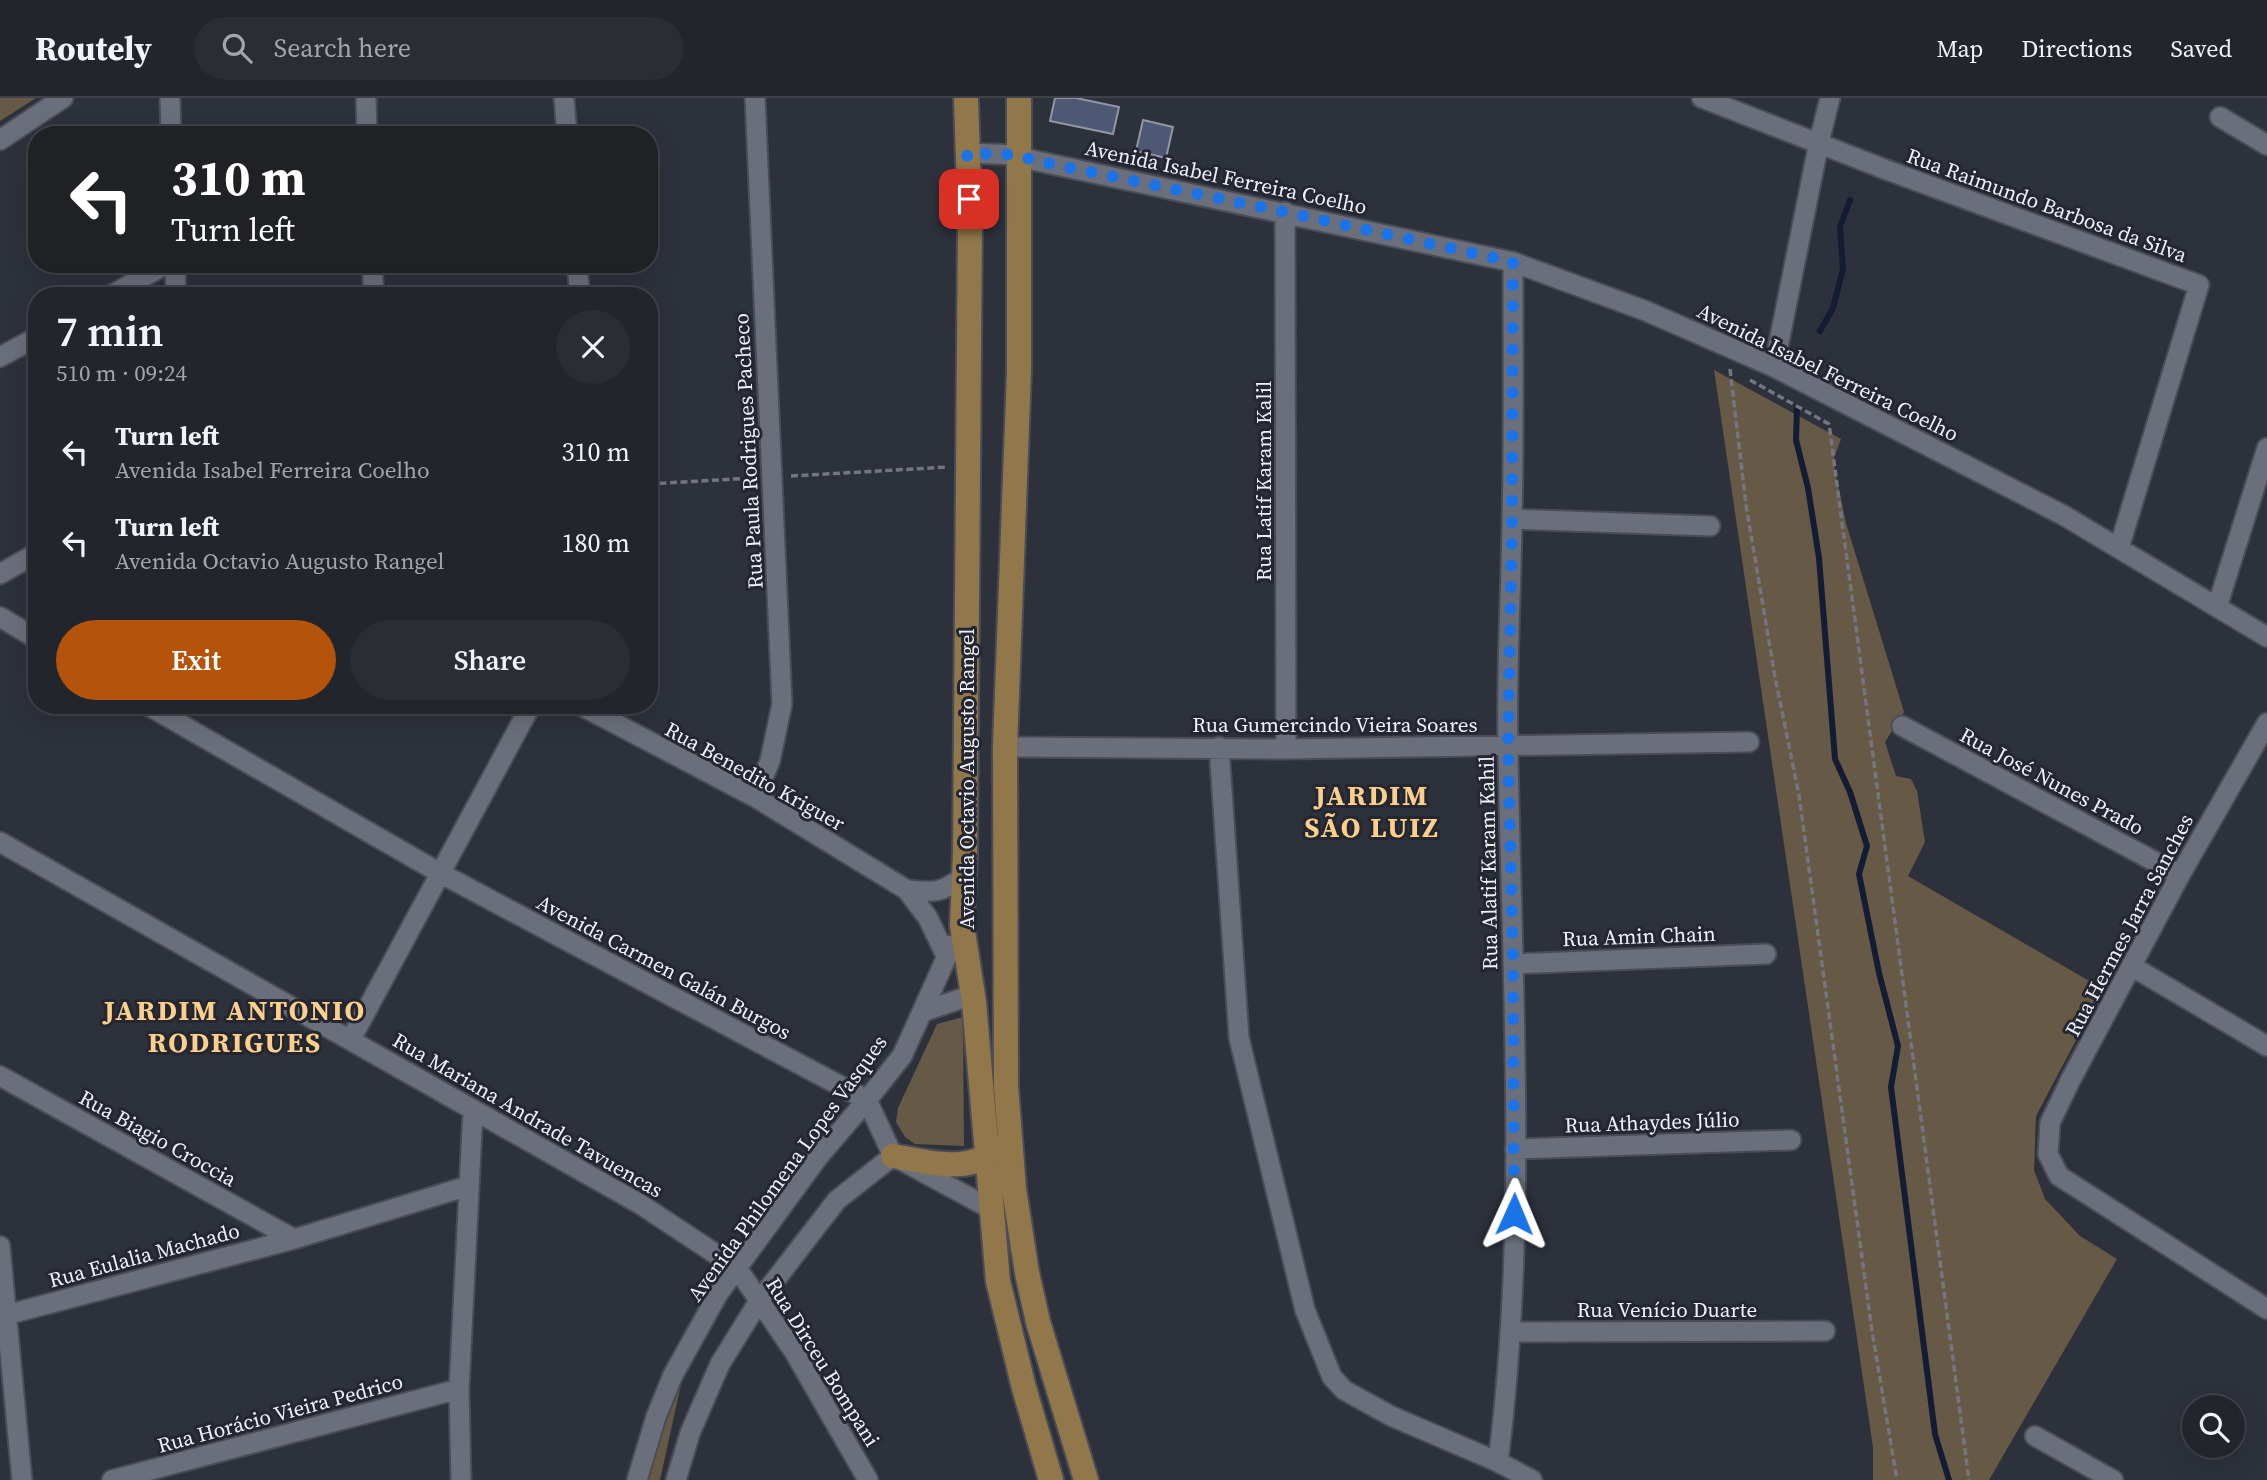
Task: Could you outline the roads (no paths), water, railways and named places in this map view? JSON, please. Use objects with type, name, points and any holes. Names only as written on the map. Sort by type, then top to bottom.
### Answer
[{"type":"main road","name":"Avenida Octavio Augusto Rangel","points":[[966,98],[970,222],[962,925],[974,1002],[998,1280],[1024,1388],[1051,1480]]},
{"type":"main road","name":"Avenida Octavio Augusto Rangel","points":[[1019,98],[1019,371],[1006,747],[1006,1086],[1014,1189],[1027,1273],[1038,1322],[1086,1480]]},
{"type":"main road","points":[[893,1156],[957,1165],[969,1164],[987,1158],[998,1144],[1006,1086],[993,1025],[986,1011],[974,1002]]},
{"type":"street","points":[[0,140],[63,98]]},
{"type":"street","points":[[170,98],[171,126]]},
{"type":"street","points":[[366,98],[368,126]]},
{"type":"street","points":[[564,98],[566,126]]},
{"type":"street","name":"Rua Paula Rodrigues Pacheco","points":[[755,98],[782,704],[770,761],[755,797]]},
{"type":"street","name":"Rua Raimundo Barbosa da Silva","points":[[1702,98],[1887,170],[2199,285],[2119,548]]},
{"type":"street","points":[[1774,367],[1830,98]]},
{"type":"street","points":[[2220,117],[2267,145]]},
{"type":"street","name":"Avenida Isabel Ferreira Coelho","points":[[967,153],[1019,155],[1032,160],[1513,262],[1646,311],[1774,367],[2063,515],[2267,637]]},
{"type":"street","name":"Rua Latif Karam Kalil","points":[[1285,212],[1286,750]]},
{"type":"street","name":"Rua Alatif Karam Kahil","points":[[1498,1462],[1508,1386],[1515,1149],[1508,747],[1513,262]]},
{"type":"street","points":[[126,287],[150,273]]},
{"type":"street","points":[[0,357],[28,342]]},
{"type":"street","points":[[2217,607],[2267,448]]},
{"type":"street","points":[[1512,519],[1710,526]]},
{"type":"street","points":[[0,574],[28,558]]},
{"type":"street","points":[[0,617],[28,634]]},
{"type":"street","name":"Avenida Carmen Galán Burgos","points":[[163,714],[440,873],[867,1100]]},
{"type":"street","points":[[351,1039],[526,714]]},
{"type":"street","name":"Rua Benedito Kriguer","points":[[599,714],[755,797],[907,890],[929,918],[946,956]]},
{"type":"street","name":"Rua Hermes Jarra Sanches","points":[[2267,723],[2180,875],[2070,1081],[2050,1123],[2048,1154],[2059,1176],[2267,1309]]},
{"type":"street","name":"Rua José Nunes Prado","points":[[1902,726],[2180,875]]},
{"type":"street","name":"Rua Gumercindo Vieira Soares","points":[[1006,747],[1219,747],[1286,750],[1749,742]]},
{"type":"street","points":[[1219,747],[1240,1038],[1305,1310],[1332,1377],[1345,1390],[1391,1416],[1498,1462],[1532,1480]]},
{"type":"street","name":"Rua Mariana Andrade Tavuencas","points":[[0,842],[640,1204],[737,1268]]},
{"type":"street","points":[[907,890],[933,893],[949,888],[964,876]]},
{"type":"street","name":"Avenida Philomena Lopes Vasques","points":[[637,1480],[656,1417],[673,1375],[718,1294],[819,1156],[902,1056],[962,925]]},
{"type":"street","name":"Rua Amin Chain","points":[[1513,964],[1766,954]]},
{"type":"street","points":[[2133,967],[2267,1046]]},
{"type":"street","points":[[922,1012],[966,997],[974,1002]]},
{"type":"street","name":"Rua Biagio Croccia","points":[[0,1076],[294,1239]]},
{"type":"street","points":[[867,1100],[893,1156],[991,1209]]},
{"type":"street","points":[[461,1480],[459,1389],[473,1110]]},
{"type":"street","name":"Rua Athaydes Júlio","points":[[1515,1149],[1791,1140]]},
{"type":"street","points":[[676,1480],[690,1433],[720,1364],[759,1301],[837,1199],[893,1156]]},
{"type":"street","name":"Rua Eulalia Machado","points":[[6,1315],[294,1239],[468,1186]]},
{"type":"street","points":[[0,1246],[22,1480]]},
{"type":"street","name":"Rua Dirceu Bompani","points":[[737,1268],[795,1353],[868,1480]]},
{"type":"street","name":"Rua Venício Duarte","points":[[1510,1332],[1825,1331]]},
{"type":"street","name":"Rua Horácio Vieira Pedrico","points":[[112,1480],[459,1389]]},
{"type":"street","points":[[2035,1436],[2113,1480]]},
{"type":"waterway","points":[[1820,331],[1833,308],[1843,269],[1840,227],[1850,200]]},
{"type":"waterway","points":[[1797,407],[1796,440],[1808,488],[1819,558],[1835,759],[1850,792],[1867,846],[1859,874],[1879,973],[1898,1046],[1891,1087],[1935,1434],[1949,1480]]},
{"type":"district","name":"JARDIM SÃO LUIZ","points":[[1372,811]]},
{"type":"district","name":"JARDIM ANTONIO RODRIGUES","points":[[235,1026]]}]
